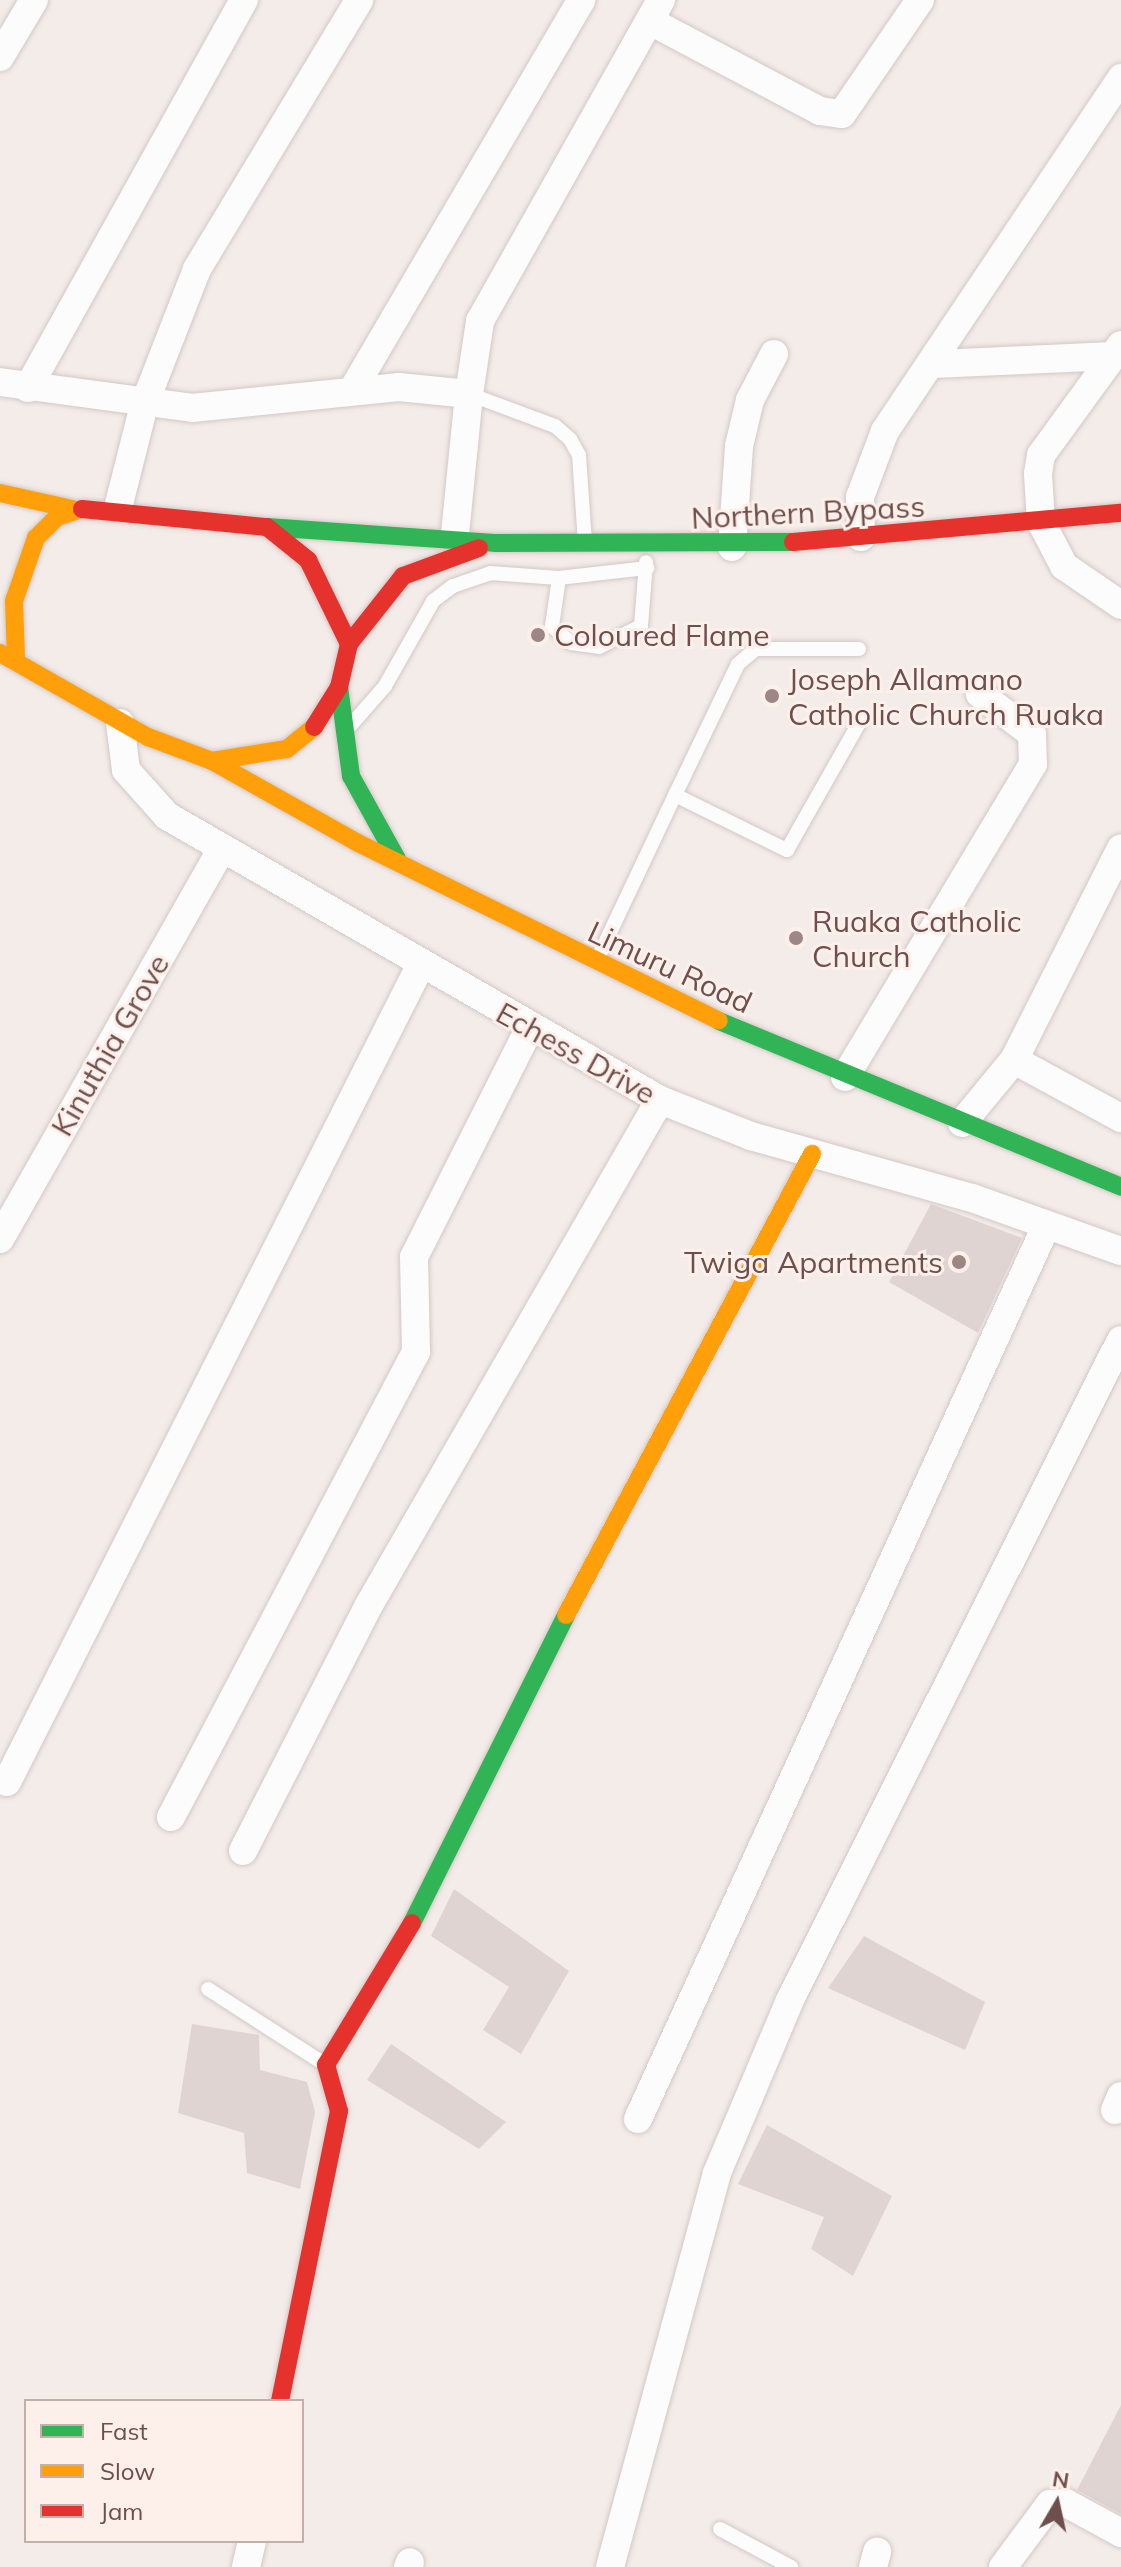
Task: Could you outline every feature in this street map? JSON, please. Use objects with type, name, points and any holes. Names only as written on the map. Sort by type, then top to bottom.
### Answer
[{"type":"main road","name":"Northern Bypass","points":[[0,493],[72,509],[119,504],[267,527],[455,535],[497,543],[585,546],[732,547],[1121,513]]},
{"type":"main road","points":[[72,509],[36,538],[23,566],[14,601],[8,656],[46,683],[120,723],[212,761]]},
{"type":"main road","name":"Northern Bypass","points":[[267,527],[308,560],[349,644]]},
{"type":"main road","name":"Northern Bypass","points":[[397,859],[367,816],[342,733],[339,687],[349,644],[403,576],[497,543]]},
{"type":"main road","points":[[0,672],[46,683]]},
{"type":"main road","name":"Northern Bypass","points":[[212,761],[287,749],[314,728],[339,687]]},
{"type":"main road","name":"Limuru Road","points":[[212,761],[595,964],[845,1077],[1121,1187]]},
{"type":"main road","points":[[280,2399],[339,2111],[326,2065],[402,1943],[532,1678],[812,1154]]},
{"type":"street","points":[[0,57],[34,0]]},
{"type":"street","points":[[28,388],[244,0]]},
{"type":"street","points":[[119,504],[144,405],[197,269],[359,0]]},
{"type":"street","points":[[352,391],[581,0]]},
{"type":"street","points":[[455,535],[469,394],[480,321],[656,10],[820,111],[842,114],[920,0]]},
{"type":"street","points":[[861,537],[860,497],[873,458],[1121,78]]},
{"type":"street","points":[[936,364],[1116,351]]},
{"type":"street","points":[[1116,351],[1041,455],[1041,522],[1064,566],[1121,605]]},
{"type":"street","points":[[732,547],[739,446],[750,400],[774,354]]},
{"type":"street","points":[[0,382],[144,405],[244,406],[352,391],[469,394]]},
{"type":"street","points":[[845,1077],[1033,764],[1032,734],[980,694]]},
{"type":"street","name":"Echess Drive","points":[[120,723],[126,770],[142,794],[221,850],[529,1029],[660,1100],[812,1154],[1121,1251]]},
{"type":"street","points":[[962,1123],[1014,1060],[1121,848]]},
{"type":"street","name":"Kinuthia Grove","points":[[0,1239],[221,850]]},
{"type":"street","points":[[7,1782],[420,966]]},
{"type":"street","points":[[171,1817],[416,1352],[414,1257],[529,1029]]},
{"type":"street","points":[[1014,1060],[1121,1118]]},
{"type":"street","points":[[243,1851],[369,1605],[660,1100]]},
{"type":"street","points":[[638,2119],[1046,1226]]},
{"type":"street","points":[[610,2567],[717,2173],[790,2000],[1121,1340]]},
{"type":"street","points":[[1003,2567],[1050,2504],[1066,2503],[1121,2533]]},
{"type":"street","points":[[246,2567],[252,2543]]},
{"type":"lane","points":[[469,394],[570,439],[579,455],[585,546]]},
{"type":"lane","points":[[517,575],[529,544]]},
{"type":"lane","points":[[603,574],[606,545]]},
{"type":"lane","points":[[559,578],[552,626],[571,643],[599,647],[641,626],[646,546]]},
{"type":"lane","points":[[342,733],[370,708],[433,601],[475,576],[559,578],[647,568]]},
{"type":"lane","points":[[595,964],[738,664],[756,649],[859,649]]},
{"type":"lane","points":[[675,795],[787,850],[861,720]]},
{"type":"lane","points":[[208,1989],[326,2065]]},
{"type":"lane","points":[[720,2529],[791,2567]]},
{"type":"building","name":"Twiga Apartments","points":[[931,1204],[1022,1238],[978,1333],[889,1282]]},
{"type":"building","points":[[454,1889],[569,1971],[521,2054],[483,2030],[509,1987],[431,1936]]},
{"type":"building","points":[[864,1936],[985,2002],[965,2050],[828,1988]]},
{"type":"building","points":[[192,2024],[259,2035],[260,2070],[307,2082],[315,2112],[300,2189],[247,2173],[244,2133],[178,2113]]},
{"type":"building","points":[[391,2044],[506,2122],[479,2149],[367,2080]]},
{"type":"building","points":[[767,2125],[892,2196],[853,2276],[811,2249],[824,2217],[738,2184]]},
{"type":"building","points":[[1121,2405],[1121,2514],[1077,2490]]},
{"type":"traffic: fast","points":[[267,527],[497,543],[793,542]]},
{"type":"traffic: fast","points":[[339,687],[351,776],[397,859]]},
{"type":"traffic: fast","points":[[719,1021],[1121,1187]]},
{"type":"traffic: fast","points":[[412,1923],[566,1615]]},
{"type":"traffic: slow","points":[[0,493],[72,509]]},
{"type":"traffic: slow","points":[[16,659],[14,601],[36,538],[57,517],[82,509]]},
{"type":"traffic: slow","points":[[0,653],[148,737],[212,761],[287,749],[314,727]]},
{"type":"traffic: slow","points":[[212,761],[358,843],[719,1021]]},
{"type":"traffic: slow","points":[[566,1615],[812,1154]]},
{"type":"traffic: jam","points":[[82,509],[267,527],[308,560],[349,644],[339,687],[314,727]]},
{"type":"traffic: jam","points":[[793,542],[1121,513]]},
{"type":"traffic: jam","points":[[349,644],[403,576],[479,548]]},
{"type":"traffic: jam","points":[[280,2399],[339,2111],[326,2065],[412,1923]]},
{"type":"place","name":"Coloured Flame","points":[[538,635]]},
{"type":"place","name":"Joseph Allamano Catholic Church Ruaka","points":[[772,696]]},
{"type":"place","name":"Ruaka Catholic Church","points":[[796,938]]},
{"type":"place","name":"Twiga Apartments","points":[[959,1262]]}]
